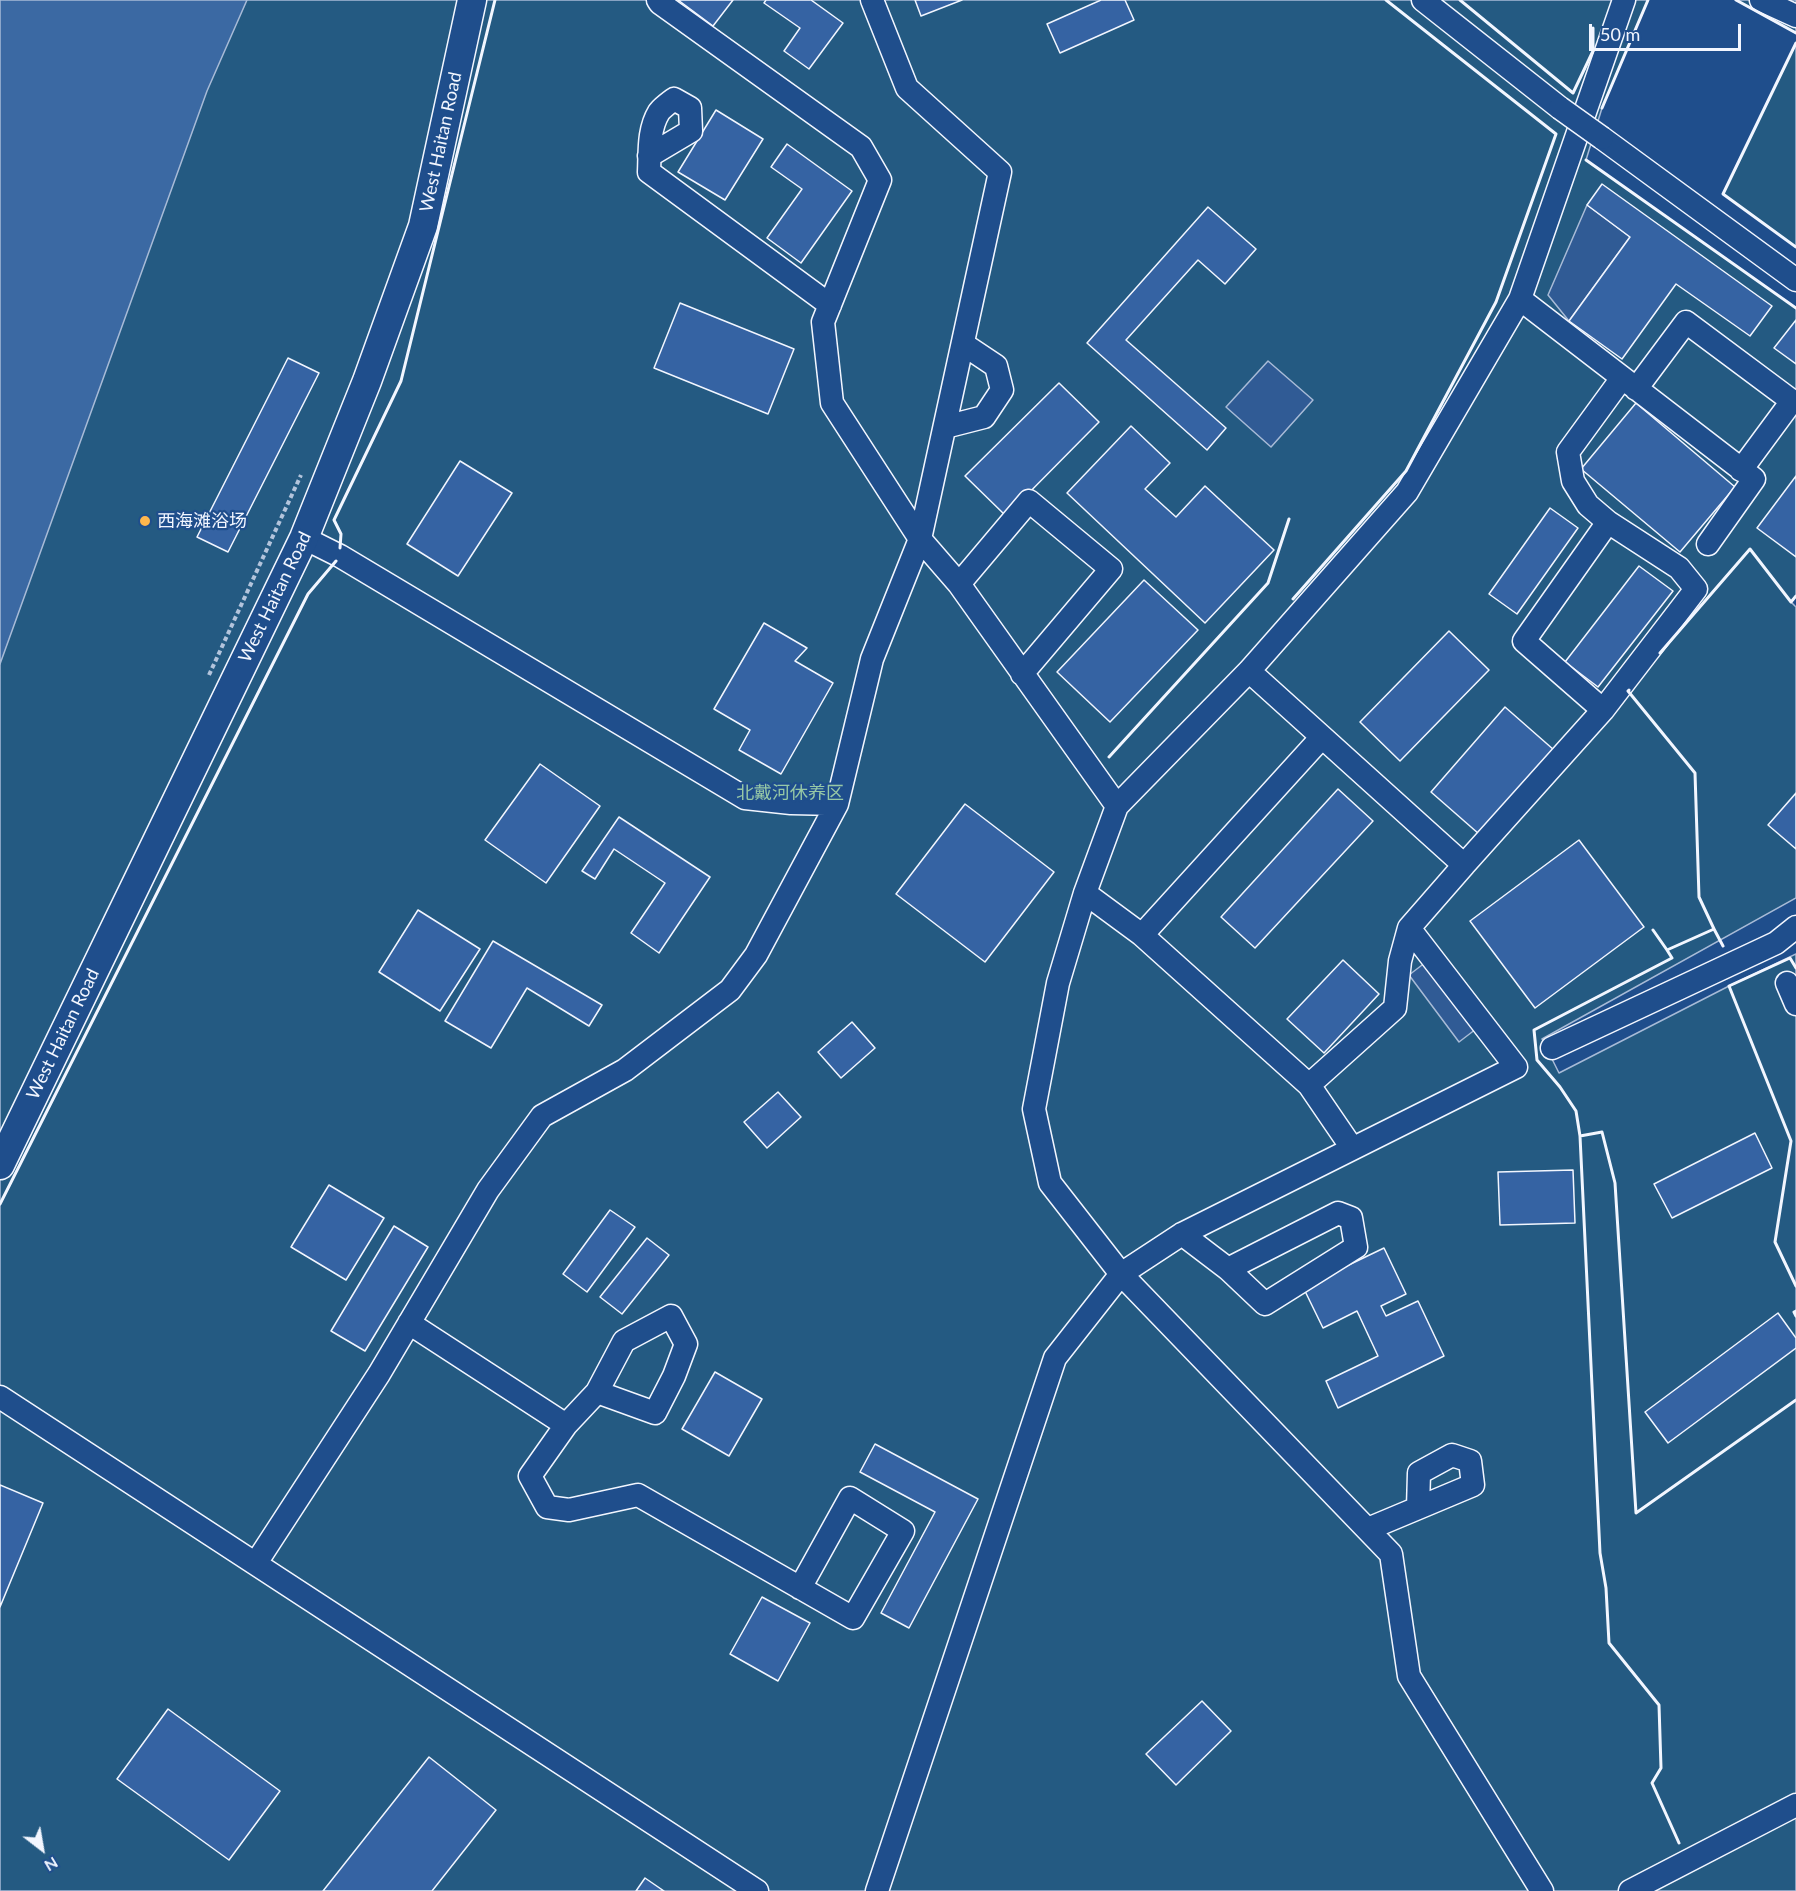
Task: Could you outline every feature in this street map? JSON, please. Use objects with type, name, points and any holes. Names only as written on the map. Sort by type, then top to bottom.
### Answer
[{"type":"main road","name":"West Haitan Road","points":[[0,1165],[304,538],[367,381],[423,226],[472,0]]},
{"type":"street","points":[[658,0],[861,147],[880,180],[823,322],[832,403],[920,539],[959,584],[1117,806]]},
{"type":"street","points":[[256,1563],[379,1374],[488,1190],[542,1116],[625,1070],[730,990],[756,955],[837,804],[872,659],[920,539],[1000,172],[907,88],[872,0]]},
{"type":"street","points":[[1423,0],[1560,108],[1796,280]]},
{"type":"street","points":[[1542,1891],[1409,1676],[1391,1554],[1121,1274],[1050,1183],[1034,1109],[1058,983],[1084,894],[1117,806],[1249,671],[1407,492],[1520,299],[1624,0]]},
{"type":"street","points":[[1761,0],[1796,16]]},
{"type":"street","points":[[649,156],[649,172],[830,306]]},
{"type":"street","points":[[1520,299],[1754,479],[1708,544]]},
{"type":"street","points":[[1309,1085],[1395,1008],[1400,961],[1410,928],[1603,710],[1696,589],[1679,568],[1608,522],[1588,505],[1573,481],[1568,452],[1686,322],[1792,401],[1741,470]]},
{"type":"street","points":[[945,427],[984,417],[1002,390],[996,366],[963,344]]},
{"type":"street","points":[[959,584],[1029,501],[1111,569],[1022,674]]},
{"type":"street","points":[[1603,710],[1524,641],[1608,522]]},
{"type":"street","points":[[304,538],[340,556],[745,798],[791,803],[837,804]]},
{"type":"street","points":[[1249,671],[1464,866]]},
{"type":"street","points":[[1142,935],[1322,737]]},
{"type":"street","points":[[1084,894],[1142,935],[1309,1085],[1352,1148]]},
{"type":"street","points":[[1552,1048],[1776,943],[1796,927]]},
{"type":"street","points":[[877,1891],[1055,1358],[1121,1274],[1182,1234],[1516,1067],[1410,928]]},
{"type":"street","points":[[1787,983],[1796,1004]]},
{"type":"street","points":[[1182,1234],[1228,1269],[1265,1305],[1356,1247],[1351,1218],[1338,1213],[1228,1269]]},
{"type":"street","points":[[409,1323],[566,1425]]},
{"type":"street","points":[[597,1392],[566,1425],[530,1476],[547,1507],[569,1510],[638,1495],[853,1618],[903,1531],[850,1498],[800,1587]]},
{"type":"street","points":[[0,1397],[757,1891]]},
{"type":"street","points":[[1368,1529],[1418,1508]]},
{"type":"street","points":[[1630,1891],[1796,1805]]},
{"type":"path","points":[[206,680],[302,474]]},
{"type":"green space","name":"北戴河休养区","points":[[0,0],[1648,0],[1602,108],[1586,160],[1796,308],[1796,596],[1791,602],[1796,607],[1796,898],[1542,1039],[1559,1073],[1796,954],[1796,1891],[0,1891]]},
{"type":"green space","points":[[1736,0],[1796,0],[1796,33]]},
{"type":"green space","points":[[1796,43],[1796,247],[1723,194]]},
{"type":"shaded area","points":[[0,0],[247,0],[207,91],[0,664]]},
{"type":"shaded area","points":[[1587,205],[1630,237],[1569,321],[1548,295]]},
{"type":"shaded area","points":[[1268,361],[1313,400],[1271,447],[1226,407]]},
{"type":"shaded area","points":[[1426,962],[1476,1029],[1459,1042],[1409,975]]},
{"type":"building","points":[[678,0],[733,0],[713,26]]},
{"type":"building","points":[[766,0],[811,0],[843,23],[809,69],[784,51],[800,28],[764,3]]},
{"type":"building","points":[[915,0],[962,0],[921,16]]},
{"type":"building","points":[[1101,0],[1125,0],[1134,20],[1060,53],[1047,24]]},
{"type":"building","points":[[716,110],[763,139],[725,200],[678,172]]},
{"type":"building","points":[[787,144],[852,191],[801,263],[767,238],[802,189],[771,167]]},
{"type":"building","points":[[1602,184],[1772,306],[1750,336],[1676,284],[1622,359],[1569,321],[1630,237],[1587,205]]},
{"type":"building","points":[[1208,207],[1256,249],[1225,284],[1198,260],[1126,340],[1226,428],[1207,450],[1087,343]]},
{"type":"building","points":[[680,303],[794,349],[768,414],[654,368]]},
{"type":"building","points":[[1796,320],[1796,364],[1774,348]]},
{"type":"building","points":[[288,358],[319,373],[228,552],[197,537]]},
{"type":"building","points":[[1059,383],[1099,422],[1006,516],[965,476]]},
{"type":"building","points":[[1636,403],[1735,487],[1680,552],[1581,469]]},
{"type":"building","points":[[1131,426],[1170,463],[1145,489],[1176,517],[1205,486],[1274,550],[1205,623],[1067,493]]},
{"type":"building","points":[[460,461],[512,493],[458,576],[407,544]]},
{"type":"building","points":[[1796,476],[1796,557],[1757,528]]},
{"type":"building","points":[[1550,508],[1578,528],[1517,614],[1489,594]]},
{"type":"building","points":[[1639,566],[1673,591],[1598,687],[1565,662]]},
{"type":"building","points":[[1144,580],[1198,630],[1110,722],[1057,672]]},
{"type":"building","points":[[764,623],[807,648],[795,661],[833,683],[781,774],[739,750],[750,730],[714,709]]},
{"type":"building","points":[[1449,631],[1489,670],[1400,761],[1360,722]]},
{"type":"building","points":[[1505,707],[1554,750],[1479,834],[1431,792]]},
{"type":"building","points":[[540,764],[600,806],[546,883],[485,840]]},
{"type":"building","points":[[1338,789],[1373,821],[1255,948],[1221,917]]},
{"type":"building","points":[[1796,793],[1796,849],[1768,825]]},
{"type":"building","points":[[965,804],[1054,872],[985,962],[896,894]]},
{"type":"building","points":[[619,817],[710,877],[659,953],[631,933],[665,883],[614,849],[595,879],[582,871]]},
{"type":"building","points":[[1579,840],[1644,927],[1535,1008],[1470,921]]},
{"type":"building","points":[[418,910],[480,949],[440,1011],[379,972]]},
{"type":"building","points":[[493,941],[602,1005],[589,1026],[527,988],[491,1048],[445,1021]]},
{"type":"building","points":[[1343,960],[1379,994],[1324,1053],[1287,1019]]},
{"type":"building","points":[[852,1022],[875,1048],[841,1078],[818,1052]]},
{"type":"building","points":[[778,1092],[801,1117],[767,1148],[744,1122]]},
{"type":"building","points":[[1755,1133],[1772,1168],[1672,1218],[1654,1184]]},
{"type":"building","points":[[1573,1170],[1575,1223],[1500,1225],[1498,1172]]},
{"type":"building","points":[[329,1185],[384,1218],[346,1280],[291,1247]]},
{"type":"building","points":[[610,1210],[635,1227],[587,1292],[563,1274]]},
{"type":"building","points":[[394,1226],[428,1247],[365,1351],[331,1331]]},
{"type":"building","points":[[647,1238],[669,1255],[622,1314],[600,1297]]},
{"type":"building","points":[[1384,1248],[1406,1294],[1381,1306],[1386,1316],[1418,1301],[1444,1356],[1338,1408],[1326,1381],[1378,1356],[1357,1311],[1323,1328],[1303,1287]]},
{"type":"building","points":[[1778,1313],[1796,1338],[1796,1348],[1668,1443],[1645,1412]]},
{"type":"building","points":[[715,1372],[762,1399],[729,1456],[682,1429]]},
{"type":"building","points":[[875,1444],[978,1499],[909,1628],[881,1613],[935,1512],[860,1472]]},
{"type":"building","points":[[0,1485],[43,1503],[0,1607]]},
{"type":"building","points":[[762,1597],[810,1623],[778,1681],[730,1654]]},
{"type":"building","points":[[1202,1701],[1231,1731],[1176,1785],[1146,1754]]},
{"type":"building","points":[[168,1709],[280,1791],[229,1860],[117,1779]]},
{"type":"building","points":[[429,1757],[496,1810],[432,1891],[323,1891]]},
{"type":"building","points":[[645,1878],[664,1891],[636,1891]]},
{"type":"wall","points":[[340,548],[341,534],[334,520],[401,381],[495,0]]},
{"type":"wall","points":[[1293,599],[1406,471],[1496,302],[1556,134],[1386,0]]},
{"type":"wall","points":[[1460,0],[1573,93],[1593,51],[1593,28]]},
{"type":"wall","points":[[1602,108],[1648,0]]},
{"type":"wall","points":[[1736,0],[1796,33]]},
{"type":"wall","points":[[1796,43],[1723,194],[1796,247]]},
{"type":"wall","points":[[1586,160],[1796,308]]},
{"type":"wall","points":[[1109,757],[1268,583],[1289,519]]},
{"type":"wall","points":[[1660,653],[1750,549],[1791,602],[1796,596]]},
{"type":"wall","points":[[0,1204],[308,594],[336,561]]},
{"type":"wall","points":[[1629,690],[1695,773],[1699,897],[1714,929],[1667,950],[1672,958],[1534,1030],[1537,1060],[1560,1087],[1576,1111],[1580,1136],[1602,1132],[1615,1183],[1636,1513],[1796,1400]]},
{"type":"wall","points":[[1714,929],[1723,946]]},
{"type":"wall","points":[[1653,930],[1667,950]]},
{"type":"wall","points":[[1796,968],[1790,958],[1729,986],[1791,1141],[1775,1242],[1796,1286]]},
{"type":"wall","points":[[1580,1136],[1600,1553],[1606,1588],[1609,1643],[1659,1705],[1661,1768],[1652,1783],[1679,1843]]},
{"type":"wall","points":[[1796,1311],[1794,1312],[1796,1316]]},
{"type":"place","name":"西海滩浴场","points":[[145,521]]}]
